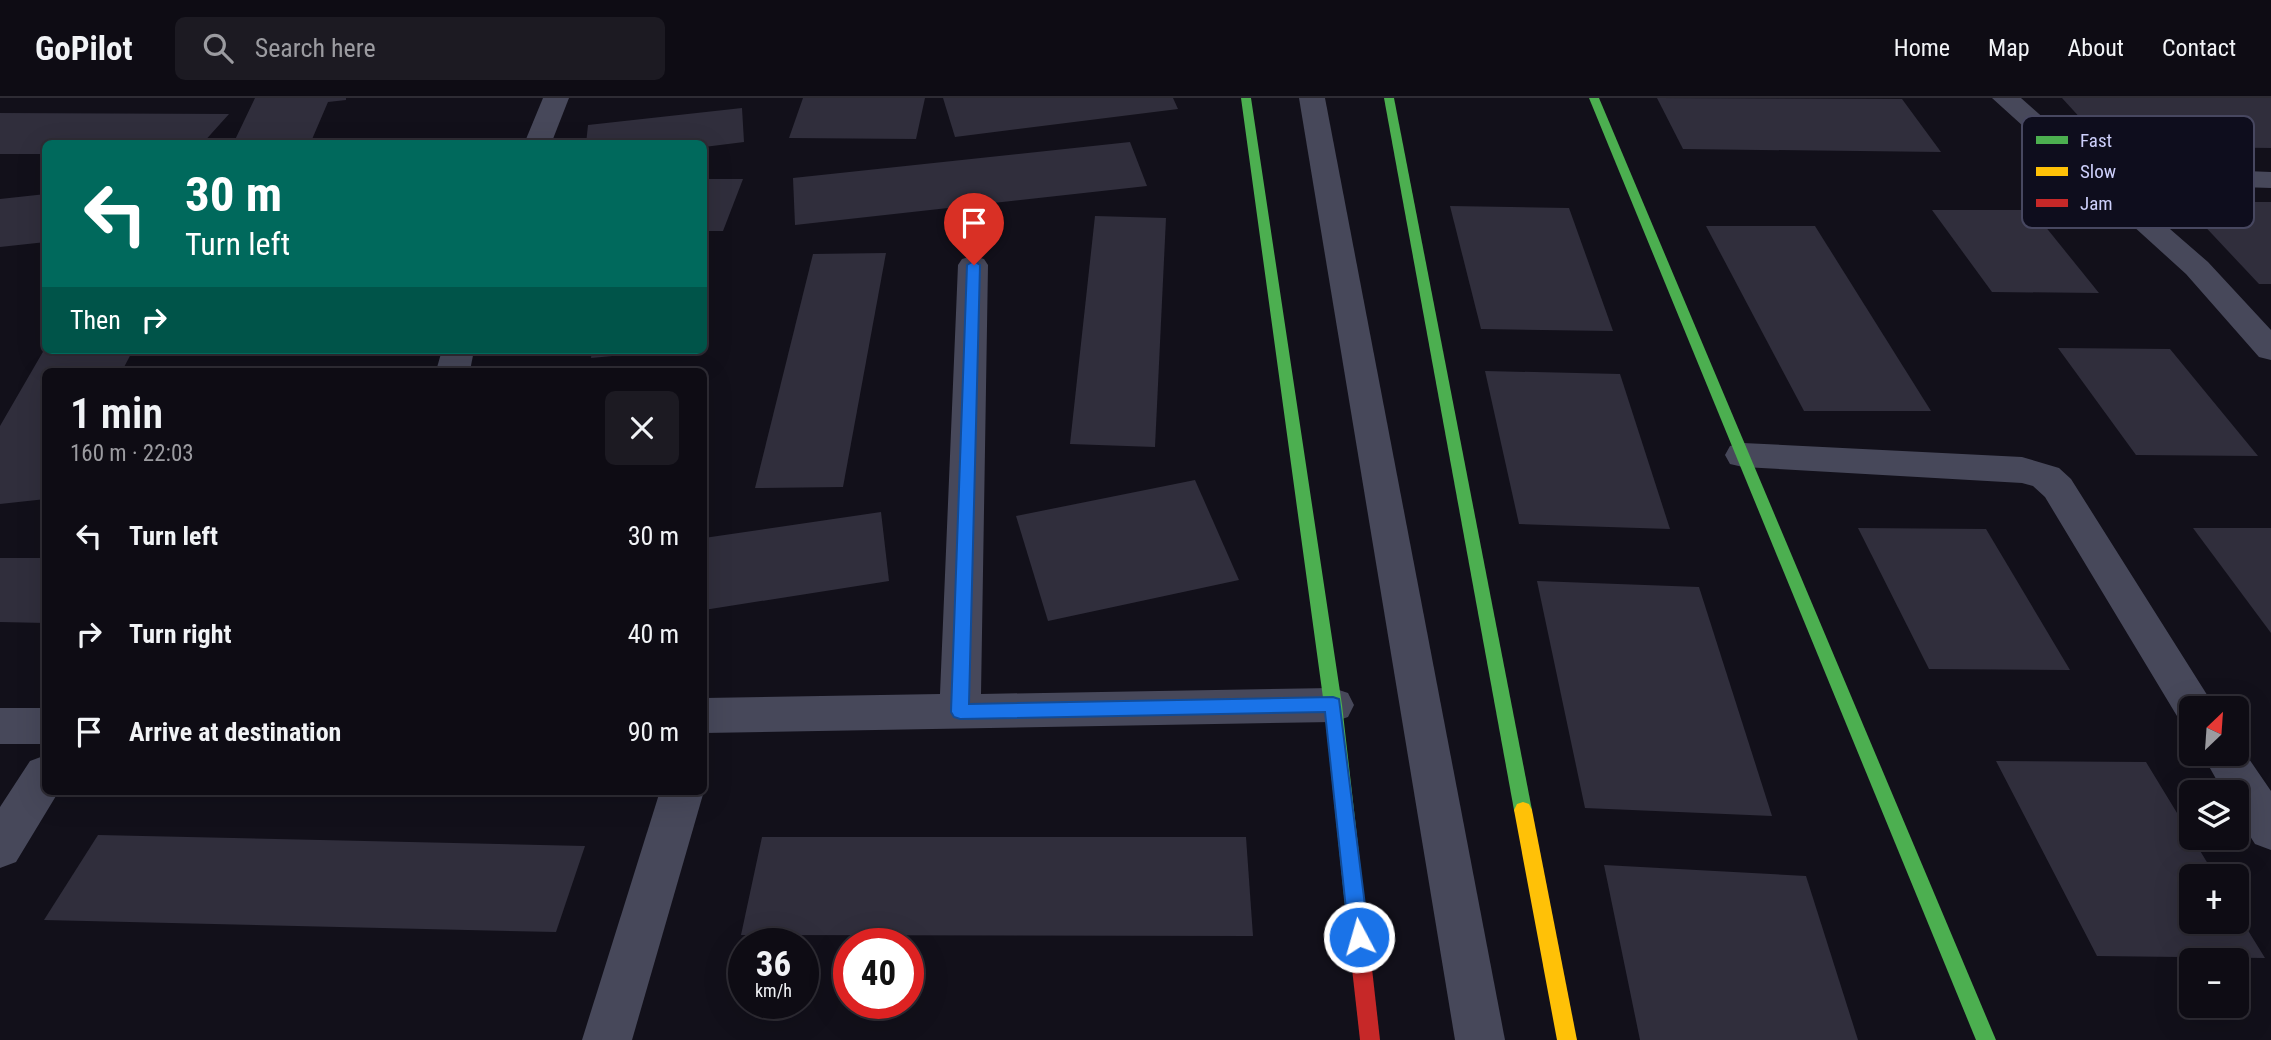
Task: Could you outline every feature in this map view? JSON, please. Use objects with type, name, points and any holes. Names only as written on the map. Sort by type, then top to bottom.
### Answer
[{"type":"street","points":[[539,140],[556,98]]},
{"type":"street","points":[[1246,98],[1333,705],[1370,1040]]},
{"type":"street","points":[[1312,98],[1480,1040]]},
{"type":"street","points":[[1390,98],[1567,1040]]},
{"type":"street","points":[[1594,98],[1986,1040]]},
{"type":"street","points":[[2005,98],[2025,116]]},
{"type":"street","points":[[2152,228],[2197,268],[2271,350]]},
{"type":"street","points":[[960,712],[974,265]]},
{"type":"street","points":[[1742,455],[2022,470],[2046,477],[2058,488],[2187,696]]},
{"type":"street","points":[[707,718],[1333,705]]},
{"type":"street","points":[[0,726],[42,726]]},
{"type":"street","points":[[2231,766],[2271,830]]},
{"type":"street","points":[[0,847],[42,780]]},
{"type":"street","points":[[607,1040],[681,795]]},
{"type":"building","points":[[255,98],[346,98],[328,102],[312,140],[235,140]]},
{"type":"building","points":[[803,98],[925,98],[916,139],[789,138]]},
{"type":"building","points":[[943,98],[1173,98],[1178,109],[955,137]]},
{"type":"building","points":[[1657,98],[1902,99],[1941,152],[1683,149]]},
{"type":"building","points":[[2062,98],[2271,98],[2271,148],[2254,148],[2254,116],[2078,116]]},
{"type":"building","points":[[742,108],[744,142],[707,147],[707,140],[586,140],[588,125]]},
{"type":"building","points":[[0,113],[229,114],[206,140],[42,140],[42,154],[0,154]]},
{"type":"building","points":[[1130,142],[1147,186],[795,225],[793,178]]},
{"type":"building","points":[[707,179],[743,179],[723,231],[707,231]]},
{"type":"building","points":[[42,194],[42,242],[0,247],[0,199]]},
{"type":"building","points":[[2254,202],[2271,202],[2271,284],[2259,284],[2206,228],[2254,228]]},
{"type":"building","points":[[1450,206],[1569,208],[1613,331],[1481,329]]},
{"type":"building","points":[[1932,210],[2022,210],[2022,228],[2047,228],[2099,293],[1992,292]]},
{"type":"building","points":[[1095,216],[1166,218],[1155,447],[1070,444]]},
{"type":"building","points":[[1706,226],[1815,226],[1931,411],[1804,411]]},
{"type":"building","points":[[886,253],[843,487],[755,488],[813,254]]},
{"type":"building","points":[[2058,348],[2170,349],[2258,456],[2136,455]]},
{"type":"building","points":[[42,353],[131,354],[124,368],[42,368],[42,499],[0,504],[0,426]]},
{"type":"building","points":[[592,354],[634,354],[591,358]]},
{"type":"building","points":[[1485,371],[1620,374],[1670,529],[1519,524]]},
{"type":"building","points":[[1195,480],[1239,580],[1048,621],[1016,516]]},
{"type":"building","points":[[881,512],[889,581],[707,610],[707,538]]},
{"type":"building","points":[[1858,528],[1986,529],[2070,670],[1929,669]]},
{"type":"building","points":[[2193,528],[2271,528],[2271,633]]},
{"type":"building","points":[[0,558],[42,558],[42,623],[0,622]]},
{"type":"building","points":[[1537,581],[1699,587],[1772,816],[1585,808]]},
{"type":"building","points":[[1996,761],[2146,762],[2179,816],[2179,850],[2200,850],[2208,864],[2179,864],[2179,934],[2249,932],[2265,958],[2249,958],[2249,948],[2179,948],[2179,957],[2097,956]]},
{"type":"building","points":[[98,835],[585,846],[556,932],[44,920]]},
{"type":"building","points":[[762,837],[1246,837],[1253,936],[924,935],[924,928],[833,928],[833,935],[819,935],[819,928],[742,928]]},
{"type":"building","points":[[1604,865],[1806,876],[1858,1040],[1640,1040]]},
{"type":"traffic: fast","points":[[1246,98],[1333,705],[1357,924]]},
{"type":"traffic: fast","points":[[1389,98],[1523,810]]},
{"type":"traffic: fast","points":[[1594,98],[1986,1040]]},
{"type":"traffic: slow","points":[[1523,810],[1567,1040]]},
{"type":"traffic: jam","points":[[1357,924],[1370,1040]]},
{"type":"route","points":[[974,265],[960,712],[1333,705],[1359,937]]}]
